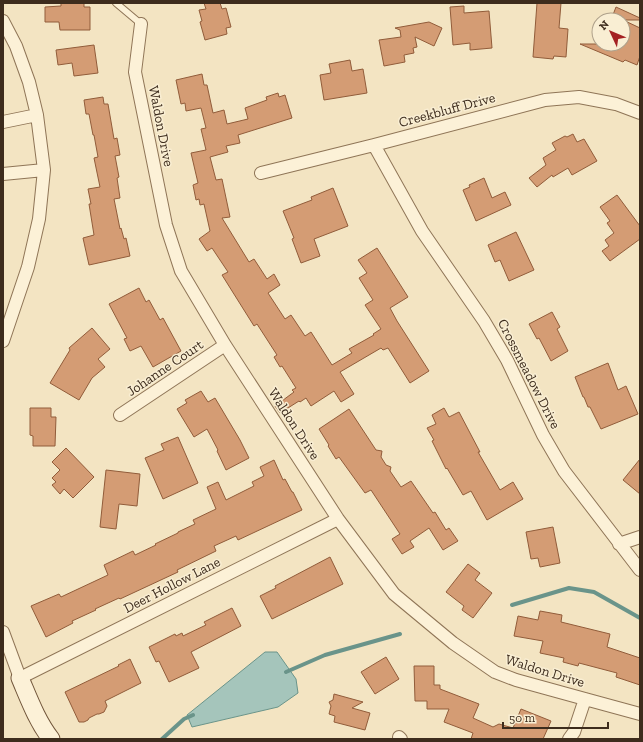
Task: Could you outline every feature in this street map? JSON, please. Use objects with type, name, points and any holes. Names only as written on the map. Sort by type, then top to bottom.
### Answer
[{"type":"street","points":[[3,21],[16,46],[29,82],[37,115],[44,170],[39,219],[28,267],[3,341]]},
{"type":"street","name":"Waldon Drive","points":[[141,24],[135,72],[166,225],[181,271],[225,345],[338,519],[394,594],[454,643],[495,672],[516,680],[585,700],[640,714]]},
{"type":"street","name":"Creekbluff Drive","points":[[261,173],[545,100],[579,97],[616,104],[640,114]]},
{"type":"street","points":[[3,122],[37,115]]},
{"type":"street","name":"Crossmeadow Drive","points":[[374,145],[422,231],[484,321],[507,360],[543,435],[564,471],[640,570]]},
{"type":"street","points":[[3,174],[44,170]]},
{"type":"street","name":"Johanne Court","points":[[120,415],[225,345]]},
{"type":"street","name":"Deer Hollow Lane","points":[[20,678],[338,519]]},
{"type":"street","points":[[620,544],[640,537]]},
{"type":"street","points":[[3,632],[28,697],[42,728],[51,739]]},
{"type":"street","points":[[569,739],[574,732],[585,700]]},
{"type":"lane","name":"Waldon Drive","points":[[116,3],[141,24]]},
{"type":"water","points":[[265,652],[277,652],[296,679],[298,693],[278,707],[192,727],[187,715]]},
{"type":"building","points":[[61,3],[84,3],[84,7],[90,7],[90,30],[60,30],[59,22],[45,22],[45,7],[61,6]]},
{"type":"building","points":[[204,3],[220,3],[222,9],[226,8],[231,27],[226,28],[227,34],[205,40],[200,22],[202,21],[199,10],[206,9]]},
{"type":"building","points":[[537,3],[561,3],[559,28],[568,29],[566,57],[554,56],[553,59],[533,57]]},
{"type":"building","points":[[464,6],[464,13],[489,11],[492,48],[470,50],[470,43],[453,45],[450,7]]},
{"type":"building","points":[[616,7],[627,12],[614,12]]},
{"type":"building","points":[[631,14],[640,18],[640,20],[631,20]]},
{"type":"building","points":[[429,22],[442,28],[434,46],[415,37],[417,47],[413,48],[414,53],[404,55],[405,62],[384,66],[379,40],[401,37],[400,30],[395,28]]},
{"type":"building","points":[[631,24],[640,28],[640,56],[637,65],[625,60],[623,62],[599,52],[631,52]]},
{"type":"building","points":[[580,44],[591,44],[591,49]]},
{"type":"building","points":[[94,45],[98,73],[74,76],[72,63],[58,65],[56,50]]},
{"type":"building","points":[[350,60],[352,71],[363,69],[367,93],[324,100],[320,75],[331,73],[329,64]]},
{"type":"building","points":[[202,74],[204,85],[207,85],[213,113],[224,110],[227,124],[248,119],[245,108],[267,100],[266,97],[278,93],[279,97],[285,95],[292,118],[238,135],[240,143],[226,146],[228,152],[210,157],[216,180],[222,179],[230,217],[222,218],[249,262],[254,259],[267,279],[274,274],[280,285],[268,293],[285,319],[291,315],[305,336],[311,332],[332,365],[352,353],[349,349],[374,335],[373,334],[381,329],[365,305],[373,300],[359,278],[367,273],[358,260],[377,248],[408,297],[390,308],[429,371],[410,383],[388,348],[383,350],[381,348],[340,372],[354,394],[341,402],[334,391],[311,406],[306,398],[280,413],[275,406],[294,392],[292,390],[296,388],[282,366],[280,367],[274,357],[277,355],[257,324],[254,326],[222,275],[228,272],[212,248],[207,251],[199,239],[210,231],[204,204],[200,205],[199,199],[196,200],[193,185],[198,183],[191,153],[206,150],[201,129],[206,128],[201,108],[186,111],[185,103],[181,104],[176,80]]},
{"type":"building","points":[[103,97],[104,104],[108,104],[114,139],[117,138],[120,155],[115,156],[119,177],[117,178],[120,198],[114,199],[120,229],[121,228],[124,239],[126,238],[130,256],[89,265],[83,238],[94,235],[88,189],[100,187],[94,158],[98,157],[94,135],[89,114],[86,114],[84,100]]},
{"type":"building","points":[[573,134],[577,142],[584,139],[597,161],[572,175],[568,168],[553,177],[552,175],[537,187],[529,178],[546,165],[543,158],[556,150],[552,143],[565,136],[567,137]]},
{"type":"building","points":[[484,178],[492,198],[505,192],[511,205],[476,221],[463,190],[470,187],[469,185]]},
{"type":"building","points":[[333,188],[348,226],[314,239],[320,256],[301,263],[292,239],[294,238],[283,211],[312,200],[311,197]]},
{"type":"building","points":[[617,195],[640,226],[640,239],[610,261],[602,251],[609,246],[605,240],[614,233],[607,223],[610,221],[600,207]]},
{"type":"building","points":[[516,232],[534,270],[509,281],[500,260],[495,262],[488,245]]},
{"type":"building","points":[[139,288],[146,302],[149,300],[160,320],[163,318],[181,351],[153,367],[141,346],[130,351],[124,339],[127,338],[109,304]]},
{"type":"building","points":[[552,312],[560,327],[557,329],[568,351],[551,361],[539,338],[537,339],[529,324]]},
{"type":"building","points":[[92,328],[110,349],[98,359],[105,367],[92,378],[79,400],[50,383],[70,350],[69,348]]},
{"type":"building","points":[[608,363],[618,390],[626,386],[638,414],[601,429],[583,397],[575,377]]},
{"type":"building","points":[[201,391],[208,402],[215,398],[249,458],[226,470],[207,429],[194,437],[177,409],[187,403],[185,400]]},
{"type":"building","points":[[30,408],[51,408],[51,417],[56,417],[55,446],[33,446],[33,436],[30,435]]},
{"type":"building","points":[[444,408],[449,417],[459,412],[480,452],[478,452],[500,490],[513,482],[523,499],[487,520],[471,491],[463,495],[447,468],[446,469],[432,441],[434,440],[427,428],[436,424],[432,415]]},
{"type":"building","points":[[349,409],[376,450],[382,451],[381,457],[386,465],[391,467],[390,471],[401,487],[411,481],[433,513],[435,512],[446,530],[449,528],[458,541],[443,550],[429,528],[410,541],[414,547],[402,554],[392,539],[400,534],[371,490],[365,493],[339,457],[336,459],[319,429]]},
{"type":"building","points":[[178,437],[198,483],[163,499],[145,458],[164,450],[161,444]]},
{"type":"building","points":[[66,448],[94,477],[73,498],[64,489],[60,494],[52,485],[56,482],[52,478],[60,470],[52,462]]},
{"type":"building","points":[[640,459],[640,494],[623,480]]},
{"type":"building","points":[[274,460],[283,480],[285,479],[302,510],[238,540],[236,536],[214,546],[216,551],[177,570],[178,572],[95,609],[96,610],[72,621],[73,623],[46,637],[31,606],[59,594],[61,597],[108,575],[104,565],[133,551],[135,555],[195,524],[193,520],[216,509],[207,487],[218,482],[226,500],[254,486],[252,482],[264,476],[260,467]]},
{"type":"building","points":[[106,470],[140,474],[137,506],[119,504],[116,529],[100,527]]},
{"type":"building","points":[[553,527],[560,563],[540,567],[538,558],[531,559],[526,532]]},
{"type":"building","points":[[330,557],[343,584],[272,619],[260,596],[276,588],[275,586]]},
{"type":"building","points":[[468,564],[480,573],[475,580],[492,593],[473,618],[462,610],[464,606],[446,592]]},
{"type":"building","points":[[232,608],[241,626],[191,652],[199,668],[169,682],[159,661],[156,662],[149,647],[175,634],[176,636],[182,633],[183,636],[206,625],[204,622]]},
{"type":"building","points":[[540,611],[562,615],[561,622],[610,634],[607,647],[640,658],[640,685],[616,677],[617,673],[579,663],[578,666],[563,662],[564,658],[540,653],[543,641],[514,636],[518,616],[538,620]]},
{"type":"building","points":[[386,657],[399,679],[375,694],[361,672]]},
{"type":"building","points":[[130,659],[141,683],[105,701],[107,706],[104,712],[89,718],[84,722],[79,722],[65,692],[119,666],[118,665]]},
{"type":"building","points":[[414,666],[434,666],[434,685],[440,685],[440,689],[479,704],[473,718],[493,727],[499,724],[513,728],[521,709],[551,721],[543,739],[471,739],[473,733],[444,722],[449,709],[427,709],[427,701],[415,701]]},
{"type":"building","points":[[334,694],[363,702],[352,708],[370,713],[365,730],[334,722],[335,716],[329,714],[331,706],[329,702],[333,700]]},
{"type":"waterway","points":[[512,605],[569,588],[594,592],[640,618]]},
{"type":"waterway","points":[[286,672],[325,655],[400,634]]},
{"type":"waterway","points":[[162,739],[184,719],[193,715]]}]
